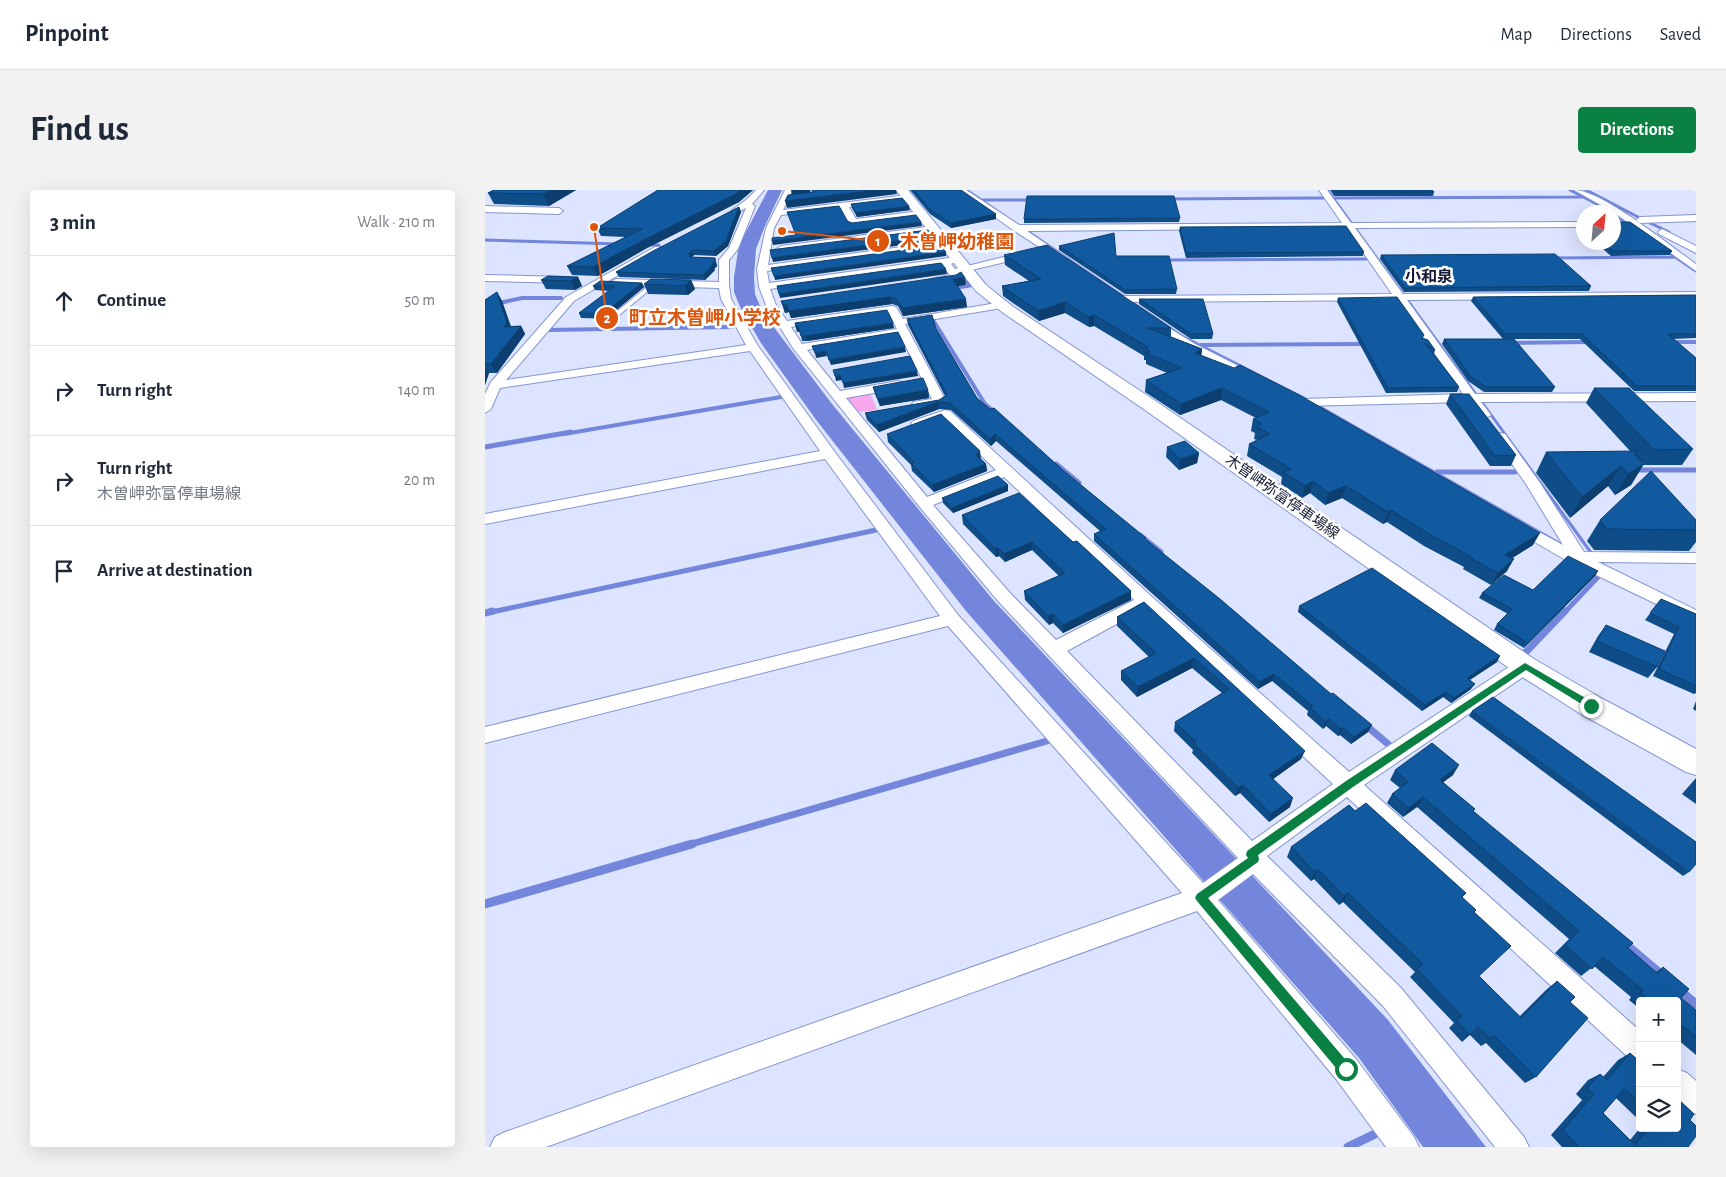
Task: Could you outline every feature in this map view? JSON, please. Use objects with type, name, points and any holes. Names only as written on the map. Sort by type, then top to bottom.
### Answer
[{"type":"main road","name":"木曽岬弥富停車場線","points":[[904,194],[946,250],[981,288],[1002,305],[1159,411],[1525,666],[1591,706],[1696,763]]},
{"type":"street","points":[[723,217],[749,202],[760,190]]},
{"type":"street","points":[[961,190],[1020,228],[1070,264]]},
{"type":"street","points":[[1323,190],[1352,225],[1476,398],[1533,482],[1578,555],[1597,558],[1696,558]]},
{"type":"street","points":[[1578,190],[1637,222],[1696,250]]},
{"type":"street","points":[[777,213],[844,205],[904,194]]},
{"type":"street","points":[[789,195],[770,228],[762,269],[764,287],[776,304],[784,325],[799,348],[825,372],[839,396],[860,415],[889,435],[924,503],[944,524],[1004,597],[1251,859],[1392,997],[1514,1147]]},
{"type":"street","points":[[844,205],[853,222],[946,250]]},
{"type":"street","points":[[743,206],[751,206],[733,249],[721,260],[726,299],[753,347],[829,454],[952,618],[1203,896],[1346,1069],[1404,1147]]},
{"type":"street","points":[[485,209],[559,211]]},
{"type":"street","points":[[1621,224],[1696,218]]},
{"type":"street","points":[[1637,222],[1696,268]]},
{"type":"street","points":[[1020,228],[1576,224]]},
{"type":"street","points":[[486,405],[499,380],[570,299],[669,243]]},
{"type":"street","points":[[762,269],[946,250]]},
{"type":"street","points":[[927,282],[957,277],[946,250]]},
{"type":"street","points":[[764,287],[946,250]]},
{"type":"street","points":[[764,251],[1049,250]]},
{"type":"street","points":[[485,278],[724,285]]},
{"type":"street","points":[[1270,385],[1191,346],[1140,313],[1122,298],[1696,295]]},
{"type":"street","points":[[799,348],[1002,305]]},
{"type":"street","points":[[784,325],[893,309],[902,327],[920,381],[940,401],[903,408]]},
{"type":"street","points":[[485,375],[499,380],[753,347]]},
{"type":"street","points":[[839,396],[920,381]]},
{"type":"street","points":[[1330,417],[1306,401],[1696,397]]},
{"type":"street","points":[[889,435],[945,414],[1006,471],[1019,494],[1146,601],[1636,1045]]},
{"type":"street","points":[[485,519],[829,454]]},
{"type":"street","points":[[924,503],[1006,471]]},
{"type":"street","points":[[944,524],[961,518]]},
{"type":"street","points":[[1507,520],[1696,617]]},
{"type":"street","points":[[1055,649],[1146,601]]},
{"type":"street","points":[[485,735],[952,618]]},
{"type":"street","points":[[505,1147],[1203,896],[1349,784],[1525,666]]},
{"type":"street","points":[[1681,1087],[1696,1100]]},
{"type":"lane","points":[[617,314],[655,283]]},
{"type":"shaded area","points":[[870,392],[877,410],[859,412],[847,398]]},
{"type":"water","points":[[768,190],[782,190],[756,249],[755,294],[760,306],[776,330],[832,404],[994,601],[1388,1020],[1486,1147],[1423,1147],[1359,1058],[966,611],[817,421],[761,343],[741,309],[734,292],[734,277],[739,245]]},
{"type":"water","points":[[966,190],[969,190],[1183,335],[1309,399],[1583,555],[1590,554],[1327,190],[1329,190],[1602,565],[1696,610],[1696,614],[1599,568],[1179,336]]},
{"type":"building","points":[[494,190],[551,190],[543,194],[488,193]]},
{"type":"building","points":[[658,190],[741,190],[593,267],[567,266],[642,229],[597,228]]},
{"type":"building","points":[[812,190],[877,190],[785,201],[788,195],[813,192]]},
{"type":"building","points":[[914,190],[961,190],[996,214],[951,223],[929,209]]},
{"type":"building","points":[[1333,190],[1432,190],[1434,192],[1335,192]]},
{"type":"building","points":[[1027,196],[1174,196],[1180,218],[1024,219]]},
{"type":"building","points":[[902,198],[909,206],[856,213],[851,204]]},
{"type":"building","points":[[839,206],[847,221],[852,223],[916,215],[921,222],[772,241],[772,238],[796,235],[787,212]]},
{"type":"building","points":[[739,207],[726,241],[714,251],[692,250],[689,254],[690,257],[715,258],[711,265],[713,265],[703,275],[616,272],[653,251]]},
{"type":"building","points":[[1621,222],[1630,222],[1672,251],[1612,250],[1621,250]]},
{"type":"building","points":[[1346,226],[1364,252],[1186,253],[1180,227]]},
{"type":"building","points":[[928,230],[933,236],[772,258],[770,250]]},
{"type":"building","points":[[1114,233],[1116,256],[1169,256],[1177,289],[1125,290],[1059,246]]},
{"type":"building","points":[[940,245],[946,252],[774,276],[771,268]]},
{"type":"building","points":[[1047,245],[1171,328],[1148,328],[1202,349],[1195,353],[1234,368],[1240,365],[1301,396],[1540,533],[1505,555],[1514,559],[1498,573],[1391,510],[1388,512],[1346,486],[1328,493],[1313,481],[1305,486],[1283,472],[1291,469],[1249,444],[1270,434],[1257,427],[1262,424],[1253,419],[1269,412],[1222,388],[1181,404],[1146,380],[1182,368],[1146,353],[1150,351],[1145,349],[1148,347],[1094,315],[1089,317],[1065,302],[1038,311],[1002,286],[1041,279],[1004,255]]},
{"type":"building","points":[[1555,254],[1591,286],[1405,288],[1381,255]]},
{"type":"building","points":[[941,263],[946,269],[779,294],[777,286]]},
{"type":"building","points":[[961,272],[965,278],[953,279],[966,299],[902,308],[896,299],[890,297],[789,311],[787,305],[783,305],[781,301],[956,275]]},
{"type":"building","points":[[548,276],[578,277],[571,281],[541,280]]},
{"type":"building","points":[[651,279],[691,280],[685,286],[644,284]]},
{"type":"building","points":[[600,281],[642,283],[612,307],[611,312],[614,312],[611,314],[579,313],[615,286],[593,286]]},
{"type":"building","points":[[497,292],[507,323],[504,327],[521,326],[491,364],[485,364],[485,300]]},
{"type":"building","points":[[1696,295],[1696,334],[1668,334],[1696,358],[1696,386],[1637,386],[1582,334],[1505,334],[1473,297]]},
{"type":"building","points":[[1397,297],[1424,335],[1422,338],[1428,340],[1435,350],[1425,343],[1459,387],[1388,388],[1338,298]]},
{"type":"building","points":[[1139,299],[1203,299],[1213,334],[1191,334]]},
{"type":"building","points":[[887,310],[893,323],[806,336],[801,336],[795,323]]},
{"type":"building","points":[[932,315],[936,329],[977,398],[990,409],[994,408],[1065,472],[1220,599],[1331,694],[1333,693],[1372,725],[1354,737],[1343,728],[1340,729],[1329,719],[1326,722],[1310,708],[1313,706],[1274,674],[1260,682],[1094,534],[1106,529],[995,434],[990,439],[950,403],[938,402],[877,425],[865,413],[939,400],[947,395],[907,319]]},
{"type":"building","points":[[898,332],[905,347],[829,360],[826,351],[815,353],[812,346]]},
{"type":"building","points":[[1444,339],[1514,339],[1555,387],[1486,387],[1470,376]]},
{"type":"building","points":[[910,356],[917,371],[843,383],[840,375],[835,376],[833,370]]},
{"type":"building","points":[[923,378],[928,390],[878,399],[873,387]]},
{"type":"building","points":[[1594,388],[1629,388],[1693,449],[1654,450]]},
{"type":"building","points":[[1450,394],[1469,394],[1516,455],[1495,456]]},
{"type":"building","points":[[941,414],[980,451],[976,455],[986,464],[932,485],[911,463],[914,462],[887,434]]},
{"type":"building","points":[[1185,441],[1199,453],[1180,459],[1167,447]]},
{"type":"building","points":[[1639,451],[1634,454],[1644,464],[1628,474],[1621,466],[1582,497],[1546,452]]},
{"type":"building","points":[[1651,471],[1696,520],[1696,530],[1607,529],[1600,520]]},
{"type":"building","points":[[998,476],[1008,485],[952,508],[942,498]]},
{"type":"building","points":[[1019,493],[1073,542],[1077,541],[1131,591],[1063,625],[1053,614],[1048,616],[1024,591],[1065,573],[1032,542],[1004,554],[998,548],[995,549],[962,515]]},
{"type":"building","points":[[1568,556],[1598,571],[1528,643],[1497,624],[1512,609],[1482,593],[1504,575],[1533,590]]},
{"type":"building","points":[[1372,568],[1500,656],[1467,678],[1475,684],[1454,698],[1446,692],[1425,705],[1299,606]]},
{"type":"building","points":[[1661,599],[1696,614],[1696,686],[1659,669],[1679,627],[1650,613]]},
{"type":"building","points":[[1144,602],[1305,751],[1269,775],[1293,798],[1271,814],[1243,785],[1238,788],[1175,722],[1229,689],[1194,658],[1138,687],[1121,671],[1156,653],[1117,617]]},
{"type":"building","points":[[1606,625],[1665,651],[1657,667],[1597,641]]},
{"type":"building","points":[[1493,697],[1696,842],[1696,864],[1689,872],[1472,711]]},
{"type":"building","points":[[1432,743],[1459,765],[1440,780],[1475,809],[1473,811],[1633,943],[1628,948],[1658,974],[1663,967],[1689,989],[1681,998],[1646,997],[1641,993],[1643,990],[1603,957],[1592,969],[1565,945],[1579,931],[1423,797],[1409,808],[1392,794],[1408,782],[1395,770]]},
{"type":"building","points":[[1366,803],[1466,893],[1462,897],[1476,910],[1474,912],[1511,946],[1479,976],[1521,1018],[1557,981],[1575,997],[1570,1002],[1588,1018],[1536,1077],[1494,1035],[1491,1039],[1478,1027],[1470,1035],[1457,1021],[1462,1016],[1417,969],[1423,964],[1348,893],[1344,896],[1318,869],[1315,872],[1291,847],[1349,805],[1355,811]]},
{"type":"building","points":[[1681,998],[1696,1010],[1696,1037],[1682,1025],[1681,1027]]},
{"type":"building","points":[[1630,1053],[1636,1058],[1636,1100],[1624,1089],[1603,1113],[1635,1145],[1646,1132],[1681,1132],[1681,1102],[1694,1114],[1690,1120],[1696,1126],[1696,1136],[1688,1147],[1579,1147],[1563,1130],[1594,1094],[1587,1088],[1600,1074],[1607,1080]]},
{"type":"waterway","points":[[1570,190],[1599,205]]},
{"type":"waterway","points":[[1586,190],[1638,217]]},
{"type":"waterway","points":[[1335,198],[1583,197]]},
{"type":"waterway","points":[[1167,199],[1325,198]]},
{"type":"waterway","points":[[982,200],[1034,200]]},
{"type":"waterway","points":[[1621,220],[1626,223]]},
{"type":"waterway","points":[[1650,223],[1669,232]]},
{"type":"waterway","points":[[485,240],[620,244]]},
{"type":"waterway","points":[[645,245],[659,245]]},
{"type":"waterway","points":[[1551,258],[1675,257]]},
{"type":"waterway","points":[[1675,257],[1696,271]]},
{"type":"waterway","points":[[1163,260],[1367,259]]},
{"type":"waterway","points":[[951,289],[970,286],[961,275]]},
{"type":"waterway","points":[[485,306],[522,298],[561,298]]},
{"type":"waterway","points":[[933,320],[985,404],[997,414]]},
{"type":"waterway","points":[[551,326],[547,330],[732,327]]},
{"type":"waterway","points":[[1510,343],[1590,342]]},
{"type":"waterway","points":[[1670,342],[1696,342]]},
{"type":"waterway","points":[[1201,345],[1368,344]]},
{"type":"waterway","points":[[564,434],[781,397]]},
{"type":"waterway","points":[[485,447],[571,432]]},
{"type":"waterway","points":[[1056,464],[1079,483]]},
{"type":"waterway","points":[[1632,470],[1696,470]]},
{"type":"waterway","points":[[1437,472],[1515,472]]},
{"type":"waterway","points":[[487,613],[876,530]]},
{"type":"waterway","points":[[1140,535],[1161,552]]},
{"type":"waterway","points":[[1564,613],[1598,577]]},
{"type":"waterway","points":[[485,613],[493,611]]},
{"type":"waterway","points":[[1525,653],[1565,611]]},
{"type":"waterway","points":[[1363,723],[1388,744]]},
{"type":"waterway","points":[[688,845],[1047,741]]},
{"type":"waterway","points":[[485,904],[692,844]]},
{"type":"waterway","points":[[1624,943],[1664,977]]},
{"type":"waterway","points":[[1679,990],[1696,1004]]},
{"type":"waterway","points":[[1348,1147],[1375,1134]]},
{"type":"place","name":"町立木曽岬小学校","points":[[594,227]]},
{"type":"place","name":"木曽岬幼稚園","points":[[782,231]]},
{"type":"district","name":"小和泉","points":[[1429,277]]},
{"type":"route","points":[[1346,1069],[1201,898],[1255,859],[1251,855],[1349,784],[1525,666],[1591,706]]}]
